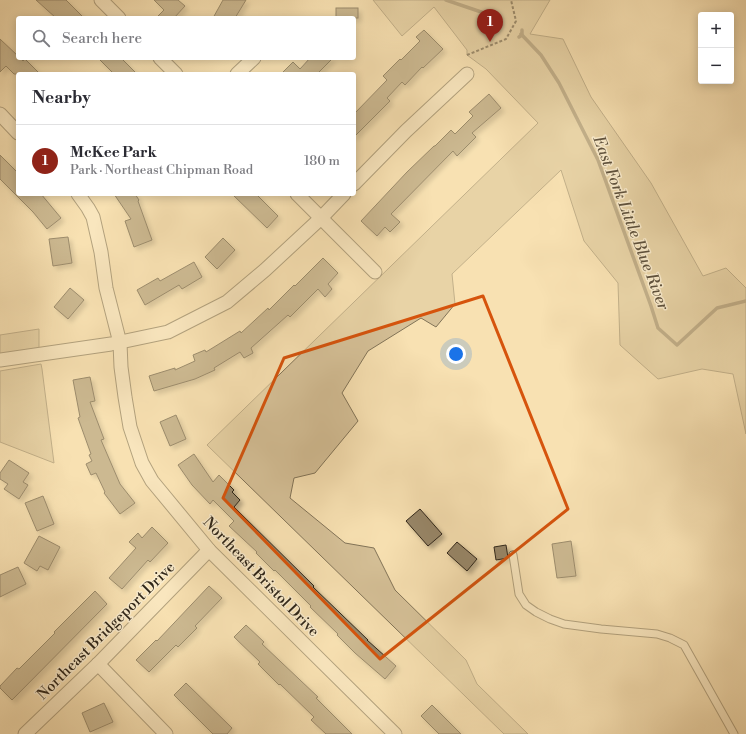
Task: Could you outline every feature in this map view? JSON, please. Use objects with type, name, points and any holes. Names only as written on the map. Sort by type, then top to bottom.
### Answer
[{"type":"street","points":[[101,0],[117,16]]},
{"type":"street","points":[[162,60],[174,72]]},
{"type":"street","points":[[239,72],[252,60]]},
{"type":"street","points":[[356,182],[467,74]]},
{"type":"street","points":[[0,114],[16,131]]},
{"type":"street","name":"Northeast Bristol Drive","points":[[80,196],[93,217],[101,252],[106,288],[120,343],[121,367],[130,427],[142,463],[152,480],[209,550],[395,734]]},
{"type":"street","points":[[299,196],[375,272]]},
{"type":"street","points":[[0,360],[120,343],[168,332],[227,302],[265,270],[321,218],[342,196]]},
{"type":"street","name":"Northeast Bridgeport Drive","points":[[25,734],[98,664],[209,550]]},
{"type":"street","points":[[98,664],[166,734]]},
{"type":"lane","points":[[513,555],[519,594],[526,605],[550,620],[564,624],[601,629],[657,634],[670,638],[684,645],[734,734]]},
{"type":"path","points":[[467,55],[506,39],[516,21],[511,0]]},
{"type":"highlighted area","points":[[483,296],[568,509],[380,659],[223,498],[284,358]]},
{"type":"shaded area","points":[[373,0],[550,0],[530,34],[563,39],[591,97],[651,183],[703,276],[726,268],[746,288],[746,434],[733,374],[702,369],[658,379],[620,345],[618,283],[584,241],[561,170],[452,274],[455,304],[436,327],[421,318],[368,351],[342,393],[358,421],[315,473],[294,478],[290,498],[345,543],[374,548],[395,590],[466,660],[477,684],[528,734],[504,734],[207,445],[538,123],[486,69],[467,55],[467,50],[434,7],[402,36]]},
{"type":"shaded area","points":[[39,329],[39,349],[0,354],[0,335]]},
{"type":"shaded area","points":[[41,364],[54,463],[0,442],[0,371]]},
{"type":"building","points":[[36,0],[66,0],[82,16],[54,16]]},
{"type":"building","points":[[154,0],[178,0],[185,6],[176,16],[158,16],[164,10]]},
{"type":"building","points":[[223,0],[246,0],[236,16],[214,16]]},
{"type":"building","points":[[336,8],[358,8],[358,18],[356,18],[356,16],[336,16]]},
{"type":"building","points":[[424,30],[443,49],[423,68],[422,67],[405,85],[402,82],[387,98],[390,101],[356,135],[356,112],[387,80],[383,76],[420,41],[416,37]]},
{"type":"building","points":[[0,39],[16,54],[16,60],[26,60],[38,72],[16,72],[16,74],[14,74],[6,66],[0,72]]},
{"type":"building","points":[[100,60],[123,60],[135,72],[112,72]]},
{"type":"building","points":[[308,60],[331,60],[319,72],[283,72],[293,62],[300,69]]},
{"type":"building","points":[[489,94],[501,108],[472,133],[476,137],[457,156],[453,151],[391,214],[400,222],[390,232],[385,227],[377,236],[361,221],[407,172],[451,130],[455,134],[473,116],[469,112]]},
{"type":"building","points":[[0,155],[16,171],[16,195],[0,179]]},
{"type":"building","points":[[17,196],[43,196],[61,218],[47,229]]},
{"type":"building","points":[[115,196],[136,196],[152,240],[134,247],[125,221],[131,219]]},
{"type":"building","points":[[234,196],[258,196],[278,216],[267,228]]},
{"type":"building","points":[[68,237],[72,263],[53,266],[49,239]]},
{"type":"building","points":[[223,238],[235,250],[217,269],[205,257]]},
{"type":"building","points":[[323,258],[338,273],[328,284],[332,289],[325,297],[318,289],[290,317],[288,315],[251,348],[253,353],[244,358],[240,352],[214,368],[215,370],[195,379],[154,391],[149,376],[175,368],[175,370],[195,361],[193,355],[205,350],[206,352],[240,331],[241,333],[268,308],[269,310]]},
{"type":"building","points":[[194,262],[202,277],[182,289],[179,285],[145,305],[137,290],[158,278],[160,281]]},
{"type":"building","points":[[70,288],[84,300],[68,319],[54,307]]},
{"type":"building","points":[[90,377],[95,401],[90,402],[104,439],[101,440],[120,484],[135,503],[120,514],[104,493],[105,492],[96,473],[91,475],[86,464],[92,461],[89,455],[91,454],[78,418],[80,417],[73,380]]},
{"type":"building","points":[[176,415],[186,439],[170,446],[160,422]]},
{"type":"building","points":[[194,454],[213,482],[219,475],[234,490],[232,492],[240,500],[234,507],[367,640],[396,666],[385,679],[355,653],[310,607],[311,606],[229,526],[234,521],[213,500],[210,504],[192,485],[178,465]]},
{"type":"building","points":[[9,460],[29,473],[23,482],[28,485],[19,499],[4,489],[8,484],[0,479],[0,473]]},
{"type":"building","points":[[43,496],[54,524],[37,531],[25,503]]},
{"type":"building","points":[[420,509],[442,534],[428,546],[406,521]]},
{"type":"building","points":[[152,527],[168,543],[150,562],[148,560],[122,589],[109,578],[136,548],[129,542],[138,533],[142,538]]},
{"type":"building","points":[[39,536],[60,547],[48,570],[40,566],[37,571],[24,563]]},
{"type":"building","points":[[571,541],[576,576],[557,578],[552,544]]},
{"type":"building","points":[[457,542],[477,559],[467,571],[447,553]]},
{"type":"building","points":[[506,545],[508,558],[496,560],[494,547]]},
{"type":"building","points":[[18,567],[26,584],[0,597],[0,575]]},
{"type":"building","points":[[209,586],[222,598],[195,626],[197,628],[178,647],[176,645],[149,672],[136,660],[156,640],[157,641]]},
{"type":"building","points":[[95,591],[107,604],[12,700],[0,688],[0,686],[55,633],[54,632]]},
{"type":"building","points":[[246,625],[264,642],[262,644],[318,697],[316,698],[352,734],[326,734],[311,720],[314,717],[258,664],[260,662],[234,637]]},
{"type":"building","points":[[186,683],[232,728],[227,734],[213,734],[174,695]]},
{"type":"building","points":[[104,703],[113,722],[90,732],[82,713]]},
{"type":"building","points":[[432,705],[461,734],[439,734],[421,716]]},
{"type":"waterway","name":"East Fork Little Blue River","points":[[446,0],[495,18]]},
{"type":"waterway","name":"East Fork Little Blue River","points":[[519,37],[522,35],[522,30]]},
{"type":"waterway","name":"East Fork Little Blue River","points":[[521,34],[541,55],[559,83],[598,160],[658,328],[677,345],[717,308],[746,301]]},
{"type":"place","name":"McKee Park","points":[[490,42]]}]
